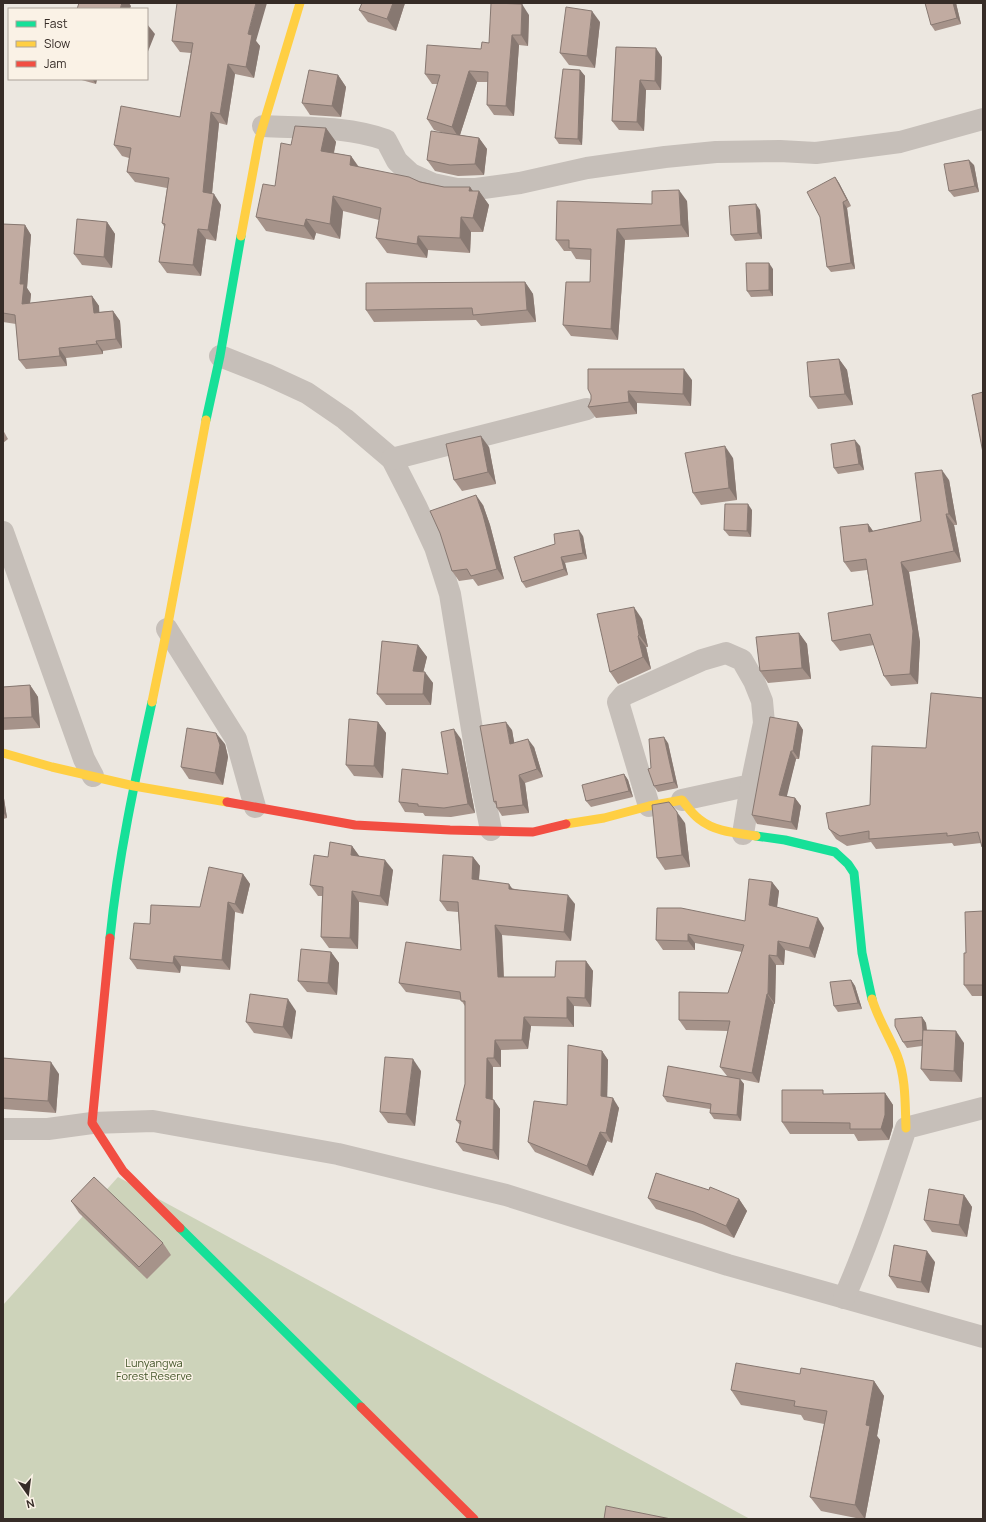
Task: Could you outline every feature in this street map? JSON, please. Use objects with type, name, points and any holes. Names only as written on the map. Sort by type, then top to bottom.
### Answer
[{"type":"street","points":[[300,3],[258,146],[220,356],[206,413],[167,629],[134,786],[115,892],[92,1123],[123,1171],[474,1519]]},
{"type":"street","points":[[263,126],[371,134],[386,140],[397,161],[410,174],[433,184],[457,189],[496,187],[587,168],[665,157],[716,152],[816,153],[900,142],[983,119]]},
{"type":"street","points":[[220,356],[268,375],[307,393],[344,419],[392,459],[435,547],[450,594],[490,830]]},
{"type":"street","points":[[392,459],[587,409]]},
{"type":"street","points":[[3,532],[82,752],[93,776]]},
{"type":"street","points":[[167,629],[236,739],[255,807]]},
{"type":"street","points":[[649,806],[618,702],[624,695],[702,660],[726,653],[742,660],[754,681],[762,701],[764,723],[750,785],[743,834]]},
{"type":"street","points":[[3,752],[52,767],[134,786],[355,825],[450,830],[533,832],[569,823],[604,818],[649,806],[750,785]]},
{"type":"street","points":[[682,800],[698,819],[713,828],[728,832],[785,840],[835,852],[848,864],[854,873],[866,977],[872,1002],[882,1027],[898,1056],[903,1081],[906,1128],[865,1248],[844,1298]]},
{"type":"street","points":[[906,1128],[983,1108]]},
{"type":"street","points":[[3,1129],[48,1129],[92,1123],[153,1121],[338,1154],[506,1195],[728,1265],[983,1337]]},
{"type":"green space","name":"Lunyangwa Forest Reserve","points":[[118,1177],[750,1519],[3,1519],[3,1305]]},
{"type":"building","points":[[79,3],[122,3],[120,8],[77,8]]},
{"type":"building","points":[[177,3],[256,3],[248,34],[252,35],[246,67],[228,64],[220,114],[211,112],[203,192],[214,194],[208,230],[198,229],[193,265],[159,262],[165,224],[162,223],[169,178],[127,172],[131,148],[114,145],[121,106],[180,117],[193,43],[172,41]]},
{"type":"building","points":[[362,3],[393,3],[387,19],[359,10]]},
{"type":"building","points":[[491,3],[522,4],[521,35],[512,35],[506,106],[487,105],[488,72],[469,71],[452,127],[427,119],[440,75],[425,74],[427,45],[481,49],[482,42],[489,43]]},
{"type":"building","points":[[925,3],[953,3],[957,18],[931,25]]},
{"type":"building","points":[[566,7],[592,11],[587,56],[560,53]]},
{"type":"building","points":[[616,47],[656,48],[655,81],[640,80],[637,122],[612,121]]},
{"type":"building","points":[[563,69],[580,70],[578,139],[555,138]]},
{"type":"building","points":[[309,70],[338,75],[332,106],[302,103]]},
{"type":"building","points":[[295,126],[326,128],[321,151],[351,156],[350,165],[409,177],[420,182],[444,187],[470,187],[469,191],[479,191],[473,218],[461,217],[460,238],[418,236],[417,244],[376,238],[381,208],[333,196],[330,224],[306,219],[304,226],[256,217],[263,184],[275,186],[281,143],[291,145]]},
{"type":"building","points":[[431,131],[479,138],[475,164],[450,165],[427,160]]},
{"type":"building","points":[[969,160],[975,186],[949,191],[944,164]]},
{"type":"building","points":[[835,177],[847,200],[843,202],[851,263],[827,267],[820,217],[807,192]]},
{"type":"building","points":[[679,190],[681,225],[617,229],[611,329],[563,325],[566,282],[590,282],[591,249],[569,248],[569,240],[556,240],[557,201],[652,204],[652,191]]},
{"type":"building","points":[[756,204],[758,233],[731,235],[729,206]]},
{"type":"building","points":[[77,219],[107,222],[104,257],[74,254]]},
{"type":"building","points":[[3,224],[25,225],[20,284],[24,284],[22,304],[92,296],[94,313],[113,311],[116,339],[96,341],[97,344],[59,348],[60,356],[19,360],[15,315],[3,313]]},
{"type":"building","points":[[746,263],[769,263],[769,290],[747,291]]},
{"type":"building","points":[[525,282],[527,310],[473,315],[472,308],[366,310],[366,283]]},
{"type":"building","points":[[839,359],[845,394],[810,397],[807,362]]},
{"type":"building","points":[[588,369],[684,369],[683,394],[628,391],[629,402],[588,407],[591,400],[591,395],[588,389]]},
{"type":"building","points":[[983,392],[983,453],[972,395]]},
{"type":"building","points":[[481,436],[488,472],[454,480],[446,444]]},
{"type":"building","points":[[855,440],[859,464],[834,468],[831,444]]},
{"type":"building","points":[[725,446],[729,488],[693,493],[685,453]]},
{"type":"building","points":[[942,470],[949,514],[946,514],[954,551],[901,562],[913,631],[910,674],[884,676],[870,634],[832,641],[828,613],[873,605],[866,559],[844,562],[840,527],[868,524],[869,532],[921,521],[915,473]]},
{"type":"building","points":[[476,495],[483,515],[497,569],[471,576],[467,569],[452,571],[440,533],[430,511]]},
{"type":"building","points":[[725,504],[748,504],[747,531],[724,530]]},
{"type":"building","points":[[579,530],[583,553],[561,557],[564,569],[522,582],[514,557],[555,544],[554,534]]},
{"type":"building","points":[[634,607],[638,636],[643,657],[610,672],[597,614]]},
{"type":"building","points":[[799,633],[802,668],[760,671],[756,637]]},
{"type":"building","points":[[382,641],[418,645],[413,671],[425,672],[423,694],[377,694]]},
{"type":"building","points":[[30,685],[32,717],[3,718],[3,687]]},
{"type":"building","points":[[931,693],[983,698],[983,847],[978,832],[947,836],[947,833],[869,839],[869,831],[840,836],[829,829],[826,813],[870,805],[872,746],[926,748]]},
{"type":"building","points":[[770,717],[798,722],[793,751],[791,751],[779,795],[795,798],[791,822],[752,815]]},
{"type":"building","points":[[349,719],[378,722],[374,766],[346,765]]},
{"type":"building","points":[[506,722],[510,744],[528,739],[537,769],[519,775],[523,805],[497,808],[496,801],[494,802],[480,726]]},
{"type":"building","points":[[187,728],[216,733],[220,745],[215,773],[181,767]]},
{"type":"building","points":[[454,729],[468,804],[444,808],[418,806],[418,804],[399,802],[402,769],[448,774],[441,732]]},
{"type":"building","points":[[664,737],[674,782],[654,786],[648,769],[651,768],[649,739]]},
{"type":"building","points":[[624,774],[629,791],[586,801],[582,785]]},
{"type":"building","points":[[669,802],[677,812],[682,855],[657,858],[652,805]]},
{"type":"building","points":[[330,842],[352,846],[351,855],[385,860],[380,896],[352,891],[350,938],[321,937],[323,887],[310,885],[314,855],[328,857]]},
{"type":"building","points":[[443,855],[473,857],[472,879],[509,884],[509,889],[568,895],[564,932],[495,925],[498,977],[555,977],[556,961],[586,961],[585,998],[567,997],[567,1018],[524,1017],[522,1040],[495,1040],[494,1058],[487,1058],[486,1098],[494,1100],[493,1150],[456,1142],[461,1121],[456,1120],[465,1084],[465,1001],[461,1001],[460,992],[399,983],[406,942],[461,950],[458,902],[440,901]]},
{"type":"building","points":[[209,867],[243,874],[235,904],[228,902],[222,960],[174,956],[173,963],[130,959],[134,923],[150,924],[151,905],[200,907]]},
{"type":"building","points":[[749,879],[772,882],[769,905],[818,918],[809,948],[778,941],[777,956],[769,955],[768,994],[752,1073],[720,1067],[730,1021],[679,1020],[679,992],[728,993],[744,945],[688,934],[688,941],[656,940],[657,908],[681,908],[745,921]]},
{"type":"building","points":[[983,911],[983,985],[964,985],[964,953],[966,953],[965,912]]},
{"type":"building","points":[[301,949],[331,952],[328,983],[298,981]]},
{"type":"building","points":[[851,980],[858,1003],[834,1006],[830,982]]},
{"type":"building","points":[[250,994],[288,999],[283,1027],[246,1022]]},
{"type":"building","points":[[922,1017],[923,1040],[903,1042],[895,1026],[895,1019]]},
{"type":"building","points":[[923,1030],[956,1031],[954,1071],[921,1069]]},
{"type":"building","points":[[568,1045],[602,1051],[601,1096],[613,1098],[606,1133],[600,1132],[587,1166],[528,1142],[534,1101],[567,1105]]},
{"type":"building","points":[[385,1057],[413,1059],[406,1114],[380,1112]]},
{"type":"building","points":[[3,1058],[51,1062],[48,1101],[3,1098]]},
{"type":"building","points":[[668,1066],[740,1079],[737,1115],[710,1113],[711,1104],[663,1096]]},
{"type":"building","points":[[782,1090],[823,1090],[823,1094],[885,1093],[885,1115],[881,1129],[850,1129],[850,1123],[782,1122]]},
{"type":"building","points":[[656,1173],[709,1190],[710,1187],[739,1199],[726,1226],[694,1212],[648,1198]]},
{"type":"building","points":[[94,1177],[163,1243],[139,1267],[71,1201]]},
{"type":"building","points":[[929,1189],[964,1195],[959,1225],[924,1220]]},
{"type":"building","points":[[894,1245],[927,1251],[921,1282],[889,1276]]},
{"type":"building","points":[[736,1363],[800,1374],[801,1368],[874,1381],[866,1425],[870,1426],[855,1505],[810,1497],[827,1411],[794,1406],[795,1401],[731,1390]]},
{"type":"building","points":[[606,1506],[671,1519],[604,1519]]},
{"type":"traffic: fast","points":[[206,420],[220,356],[241,236]]},
{"type":"traffic: fast","points":[[110,938],[122,849],[152,702]]},
{"type":"traffic: fast","points":[[756,836],[785,840],[835,852],[848,864],[854,873],[862,953],[872,999]]},
{"type":"traffic: fast","points":[[180,1228],[361,1407]]},
{"type":"traffic: slow","points":[[241,236],[259,139],[300,3]]},
{"type":"traffic: slow","points":[[152,702],[206,420]]},
{"type":"traffic: slow","points":[[3,753],[52,767],[134,786],[227,802]]},
{"type":"traffic: slow","points":[[566,824],[604,818],[649,806],[682,800],[696,817],[712,827],[733,833],[756,836]]},
{"type":"traffic: slow","points":[[872,999],[877,1014],[894,1048],[900,1064],[904,1091],[906,1128]]},
{"type":"traffic: jam","points":[[227,802],[355,825],[450,830],[533,832],[566,824]]},
{"type":"traffic: jam","points":[[110,938],[92,1123],[123,1171],[180,1228]]},
{"type":"traffic: jam","points":[[361,1407],[474,1519]]}]
